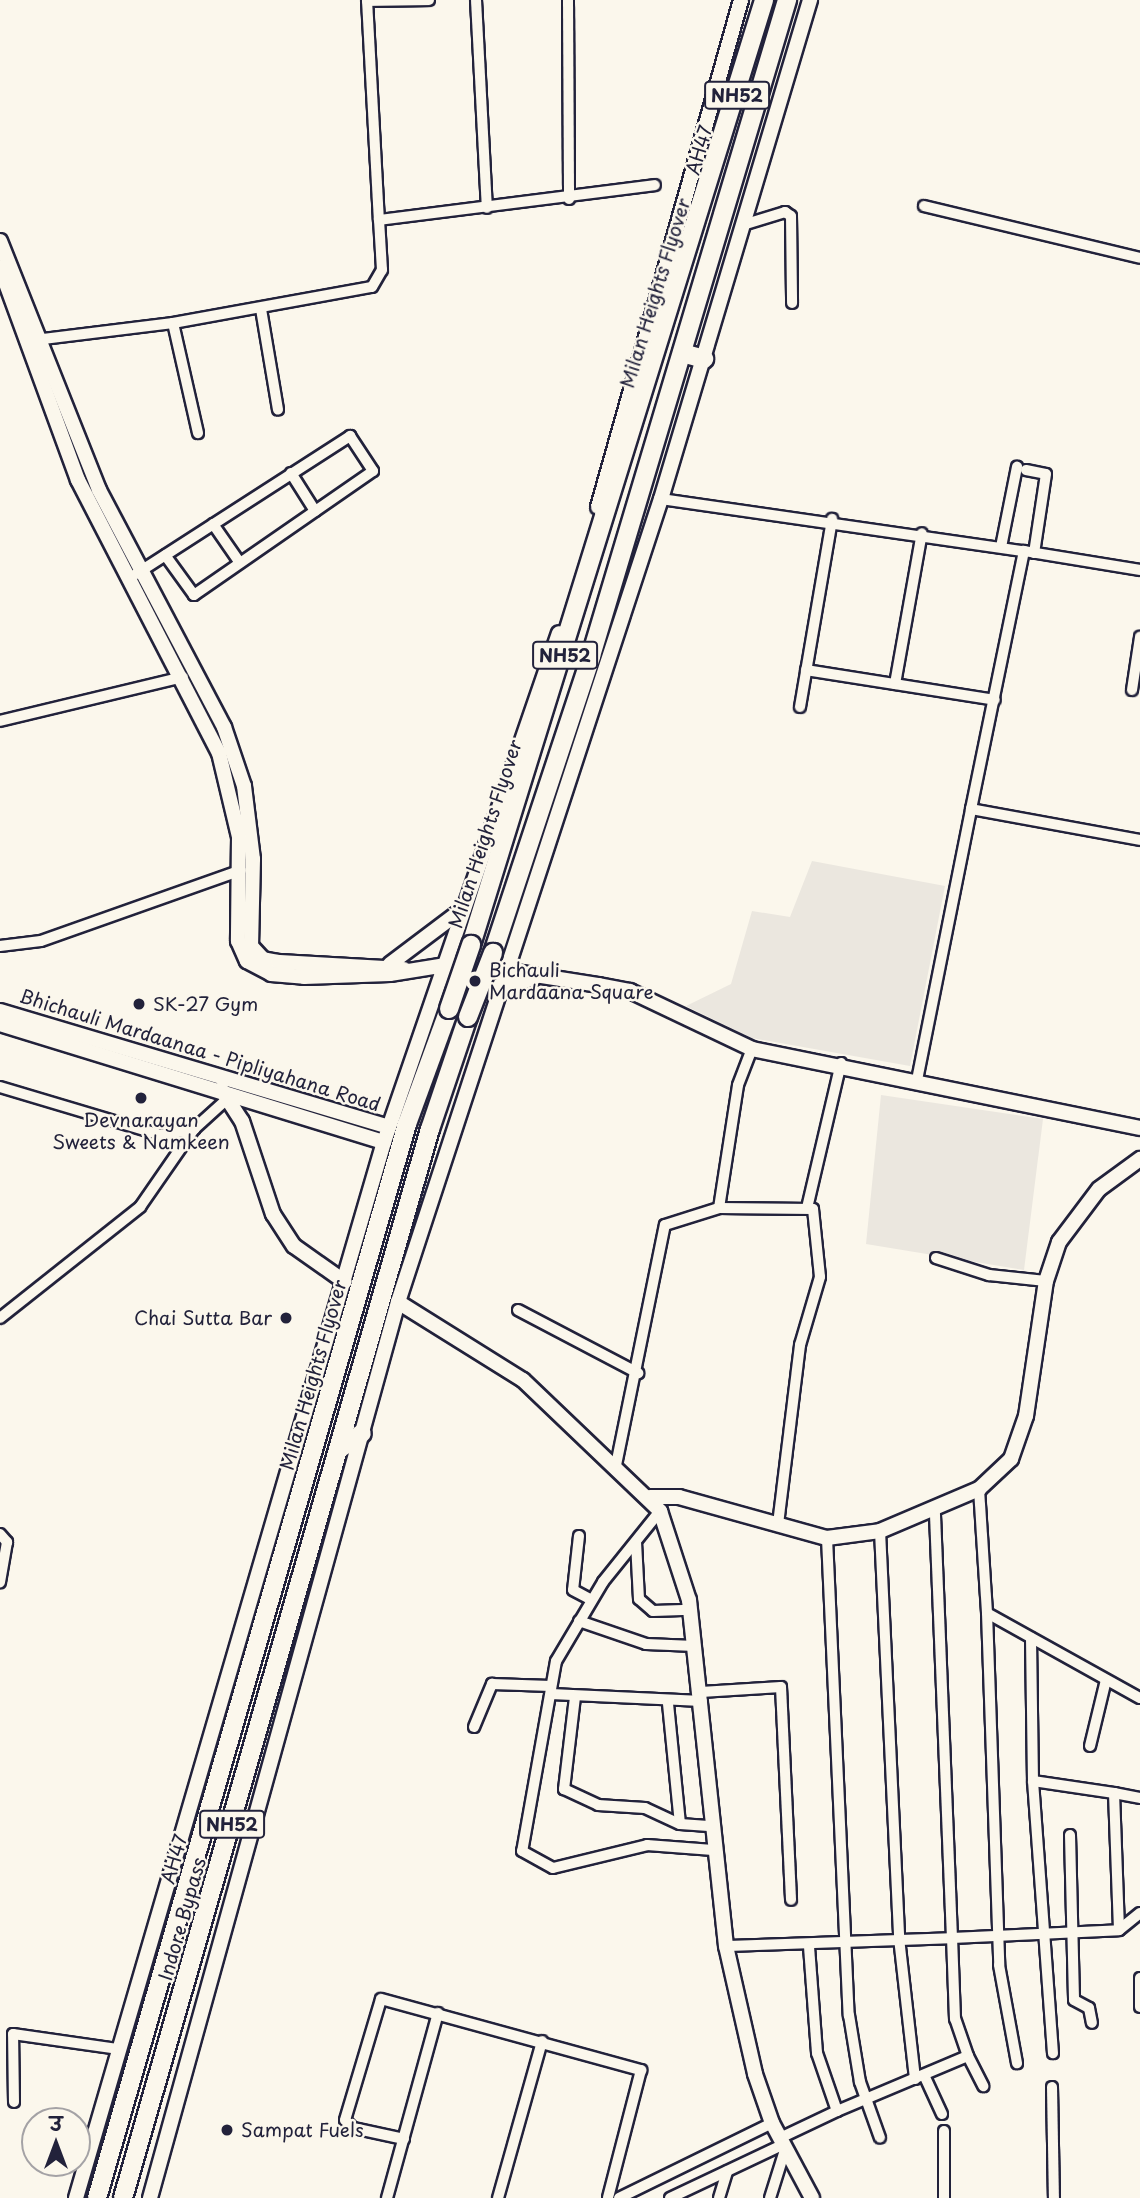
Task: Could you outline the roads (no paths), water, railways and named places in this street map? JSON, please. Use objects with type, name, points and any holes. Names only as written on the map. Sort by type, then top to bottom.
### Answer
[{"type":"highway","name":"AH47","points":[[709,190],[764,0]]},
{"type":"highway","name":"NH52","points":[[338,1450],[430,1129],[494,953],[631,522],[787,0]]},
{"type":"highway","name":"Milan Heights Flyover","points":[[302,1491],[407,1124],[545,720],[655,364],[680,256],[709,190]]},
{"type":"highway","points":[[682,353],[704,359]]},
{"type":"highway","points":[[300,1428],[318,1434]]},
{"type":"highway","points":[[338,1450],[362,1433]]},
{"type":"highway","name":"Indore Bypass","points":[[123,2198],[338,1450]]},
{"type":"highway","name":"AH47","points":[[97,2198],[302,1491]]},
{"type":"street","points":[[37,340],[173,323],[372,287],[382,270],[367,1],[429,0]]},
{"type":"street","points":[[476,0],[487,208]]},
{"type":"street","points":[[568,0],[569,199]]},
{"type":"street","points":[[76,2198],[384,1142],[440,970],[574,590],[680,256],[741,0]]},
{"type":"street","points":[[150,2198],[398,1302],[510,971],[661,499],[746,224],[810,0]]},
{"type":"street","points":[[379,220],[569,199],[655,185]]},
{"type":"street","points":[[924,206],[1140,258]]},
{"type":"street","points":[[746,224],[785,212],[791,216],[792,303]]},
{"type":"street","points":[[0,241],[66,426],[78,480],[136,574],[181,656],[244,786],[253,859],[251,946],[278,962],[390,964],[404,970]]},
{"type":"street","points":[[0,267],[37,340]]},
{"type":"street","points":[[261,309],[278,410]]},
{"type":"street","points":[[173,323],[198,433]]},
{"type":"street","points":[[136,574],[165,555],[213,524],[291,473],[350,436],[373,471],[194,595],[165,555]]},
{"type":"street","points":[[917,1080],[971,809],[1046,476],[1021,468],[1001,547]]},
{"type":"street","points":[[291,473],[316,511]]},
{"type":"street","points":[[661,499],[832,519],[1140,570]]},
{"type":"street","points":[[800,707],[832,519]]},
{"type":"street","points":[[213,524],[240,563]]},
{"type":"street","points":[[895,684],[922,533]]},
{"type":"street","points":[[1132,690],[1140,636]]},
{"type":"street","points":[[181,656],[183,677],[233,798],[241,870],[239,949],[247,961],[271,974],[304,976],[440,970],[458,963],[510,971],[534,978],[629,991],[752,1049],[841,1062],[1140,1128]]},
{"type":"street","points":[[806,670],[995,700]]},
{"type":"street","points":[[0,720],[183,677]]},
{"type":"street","points":[[971,809],[1140,840]]},
{"type":"street","points":[[0,946],[41,941],[241,870]]},
{"type":"street","points":[[390,964],[424,945],[464,908]]},
{"type":"street","points":[[440,970],[449,979],[503,988],[534,978]]},
{"type":"street","name":"Bhichauli Mardaanaa - Pipliyahana Road","points":[[0,1011],[223,1090],[389,1127]]},
{"type":"street","name":"Bhichauli Mardaanaa - Pipliyahana Road","points":[[0,1024],[223,1090],[384,1142]]},
{"type":"street","points":[[719,1208],[738,1084],[752,1049]]},
{"type":"street","points":[[807,1208],[841,1062]]},
{"type":"street","points":[[0,1087],[161,1135],[194,1129]]},
{"type":"street","points":[[0,1318],[140,1207],[223,1090],[242,1121],[273,1214],[294,1247],[345,1282]]},
{"type":"street","points":[[650,1497],[679,1497],[827,1538],[880,1531],[979,1489],[1011,1459],[1026,1416],[1046,1281],[1059,1242],[1099,1189],[1140,1159]]},
{"type":"street","points":[[615,1470],[638,1373],[665,1226],[719,1208],[807,1208],[817,1211],[820,1277],[800,1345],[778,1524]]},
{"type":"street","points":[[936,1258],[989,1275],[1046,1281]]},
{"type":"street","points":[[398,1302],[523,1380],[615,1470],[650,1497],[660,1511],[690,1610],[702,1697],[713,1850],[726,1946],[772,2123],[812,2198]]},
{"type":"street","points":[[518,1310],[638,1373]]},
{"type":"street","points":[[979,1489],[987,1613],[998,1938],[1002,1998],[1017,2063]]},
{"type":"street","points":[[935,1507],[955,2018],[968,2056],[983,2085]]},
{"type":"street","points":[[660,1511],[592,1600],[556,1661],[522,1851],[553,1868],[648,1845],[713,1850]]},
{"type":"street","points":[[880,1531],[899,1938],[920,2077],[942,2114]]},
{"type":"street","points":[[0,1534],[7,1542],[0,1582]]},
{"type":"street","points":[[579,1536],[573,1590],[592,1600]]},
{"type":"street","points":[[827,1538],[844,1941],[852,2046],[865,2098],[880,2138]]},
{"type":"street","points":[[636,1542],[639,1599],[653,1611],[690,1610]]},
{"type":"street","points":[[987,1613],[1140,1698]]},
{"type":"street","points":[[579,1621],[646,1644],[695,1646]]},
{"type":"street","points":[[1031,1637],[1033,1781],[1053,2053]]},
{"type":"street","points":[[1090,1746],[1106,1680]]},
{"type":"street","points":[[474,1727],[492,1684],[551,1690],[575,1697],[668,1704],[781,1687],[790,1900]]},
{"type":"street","points":[[575,1697],[564,1789],[598,1805],[645,1808],[680,1824],[712,1826]]},
{"type":"street","points":[[668,1704],[680,1824]]},
{"type":"street","points":[[1033,1781],[1140,1798]]},
{"type":"street","points":[[1114,1793],[1119,1930]]},
{"type":"street","points":[[1070,1835],[1074,2000],[1089,2008],[1092,2023]]},
{"type":"street","points":[[726,1946],[809,1946],[899,1938],[998,1938],[1074,1934],[1119,1930],[1140,1913]]},
{"type":"street","points":[[809,1946],[817,2053],[837,2111]]},
{"type":"street","points":[[1140,1978],[1140,2007]]},
{"type":"street","points":[[404,2139],[353,2128],[346,2115],[381,1999],[641,2070],[608,2198]]},
{"type":"street","points":[[387,2198],[438,2013]]},
{"type":"street","points":[[14,2102],[13,2034],[119,2049]]},
{"type":"street","points":[[498,2198],[542,2041]]},
{"type":"street","points":[[670,2198],[782,2144],[837,2111],[968,2056]]},
{"type":"street","points":[[1052,2087],[1054,2198]]},
{"type":"street","points":[[619,2198],[772,2123]]},
{"type":"street","points":[[944,2131],[944,2198]]},
{"type":"street","points":[[770,2198],[782,2144]]},
{"type":"street","points":[[719,2198],[727,2171]]},
{"type":"place","name":"Bichauli Mardaana Square","points":[[475,981]]},
{"type":"place","name":"SK-27 Gym","points":[[139,1004]]},
{"type":"place","name":"Devnarayan Sweets & Namkeen","points":[[141,1098]]},
{"type":"place","name":"Chai Sutta Bar","points":[[286,1318]]},
{"type":"place","name":"Sampat Fuels","points":[[227,2130]]}]
